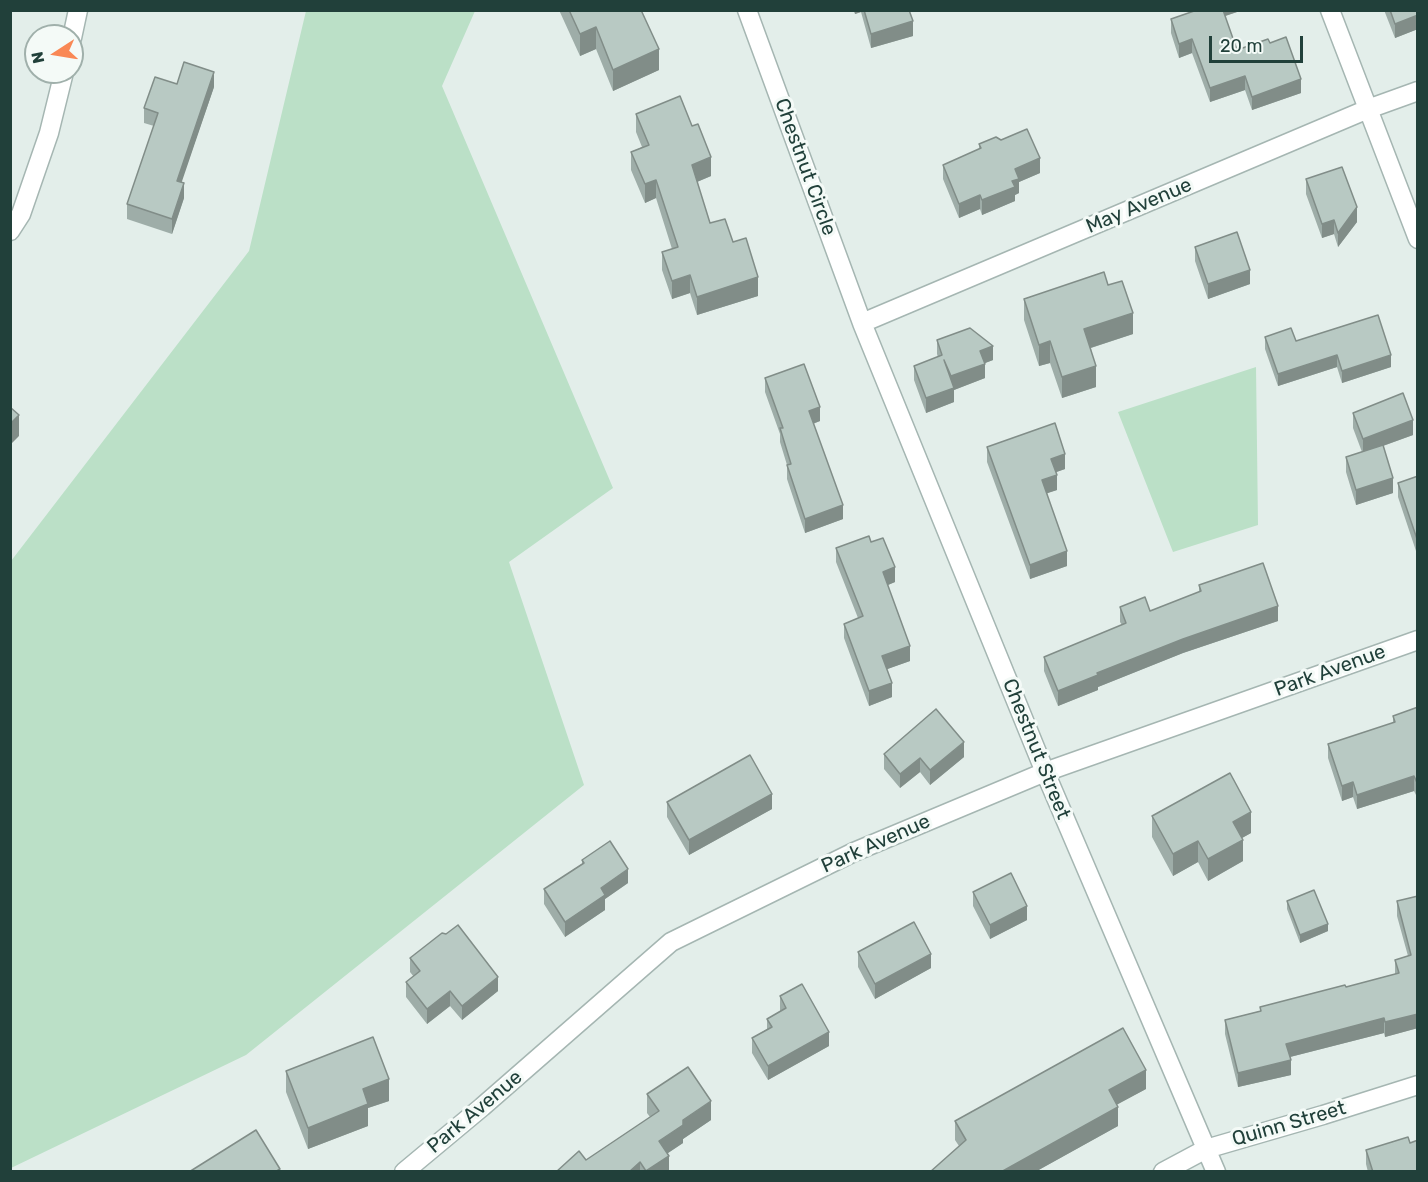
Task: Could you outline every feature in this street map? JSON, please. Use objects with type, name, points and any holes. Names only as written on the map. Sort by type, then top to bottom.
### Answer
[{"type":"street","name":"Chestnut Circle","points":[[747,10],[862,323]]},
{"type":"street","points":[[1330,10],[1418,239]]},
{"type":"street","points":[[10,231],[21,214],[49,133],[61,84]]},
{"type":"street","name":"May Avenue","points":[[862,323],[1368,109],[1418,91]]},
{"type":"street","name":"Chestnut Street","points":[[862,323],[1045,772],[1216,1172]]},
{"type":"street","name":"Park Avenue","points":[[404,1172],[482,1107],[670,942],[854,852],[1045,772],[1418,640]]},
{"type":"street","name":"Quinn Street","points":[[1163,1172],[1206,1149],[1418,1085]]},
{"type":"green space","points":[[306,11],[475,11],[442,86],[613,488],[509,562],[584,785],[246,1055],[11,1168],[11,561],[249,251]]},
{"type":"green space","points":[[1256,367],[1258,525],[1173,552],[1118,412]]},
{"type":"building","points":[[569,10],[641,10],[659,49],[613,70],[596,27],[580,34]]},
{"type":"building","points":[[864,10],[909,10],[913,21],[871,34]]},
{"type":"building","points":[[1197,10],[1223,10],[1237,50],[1268,39],[1270,43],[1286,37],[1301,79],[1252,97],[1245,76],[1210,88],[1192,39],[1179,44],[1171,19]]},
{"type":"building","points":[[1390,10],[1418,10],[1418,15],[1395,24]]},
{"type":"building","points":[[184,62],[214,72],[177,181],[184,183],[172,219],[127,204],[158,113],[144,108],[155,77],[177,84]]},
{"type":"building","points":[[680,96],[692,126],[698,124],[711,157],[692,165],[710,223],[725,219],[733,242],[746,238],[758,277],[697,297],[690,275],[672,281],[662,252],[678,247],[656,180],[645,184],[631,152],[649,145],[636,114]]},
{"type":"building","points":[[1027,129],[1040,158],[1015,169],[1019,179],[1012,181],[1015,187],[982,200],[980,195],[959,204],[943,165],[981,148],[979,144],[996,137],[1001,140]]},
{"type":"building","points":[[1342,167],[1357,207],[1338,233],[1334,220],[1322,224],[1306,179]]},
{"type":"building","points":[[1237,232],[1250,270],[1208,284],[1195,247]]},
{"type":"building","points":[[1104,272],[1108,285],[1122,281],[1133,313],[1084,329],[1096,366],[1062,377],[1050,341],[1039,345],[1024,299]]},
{"type":"building","points":[[1378,315],[1391,355],[1342,371],[1337,355],[1278,374],[1265,337],[1291,328],[1296,341]]},
{"type":"building","points":[[970,328],[993,346],[980,351],[985,364],[951,376],[944,360],[954,388],[926,398],[914,366],[942,355],[937,340]]},
{"type":"building","points":[[804,364],[820,407],[809,411],[843,505],[805,519],[787,465],[791,464],[780,428],[783,428],[765,378]]},
{"type":"building","points":[[1403,393],[1413,420],[1363,439],[1353,413]]},
{"type":"building","points":[[10,407],[19,415],[10,424]]},
{"type":"building","points":[[1055,423],[1065,454],[1051,459],[1057,475],[1042,480],[1067,551],[1030,565],[987,447]]},
{"type":"building","points":[[1383,445],[1393,478],[1356,490],[1346,457]]},
{"type":"building","points":[[1418,476],[1418,542],[1398,483]]},
{"type":"building","points":[[869,536],[871,542],[883,538],[895,567],[883,572],[910,646],[882,656],[892,683],[869,691],[844,624],[863,616],[836,548]]},
{"type":"building","points":[[1263,563],[1278,606],[1183,639],[1058,691],[1044,657],[1126,623],[1120,607],[1145,597],[1150,611],[1201,591],[1199,585]]},
{"type":"building","points":[[1418,707],[1418,785],[1414,776],[1357,795],[1353,782],[1342,786],[1328,744],[1395,722],[1393,716]]},
{"type":"building","points":[[936,709],[964,742],[930,770],[920,758],[900,774],[884,754]]},
{"type":"building","points":[[750,755],[772,794],[689,840],[667,802]]},
{"type":"building","points":[[1230,773],[1251,812],[1233,822],[1243,840],[1208,859],[1198,841],[1173,854],[1152,816]]},
{"type":"building","points":[[610,841],[628,869],[601,888],[605,895],[565,922],[544,889],[584,863],[582,860]]},
{"type":"building","points":[[1011,873],[1027,906],[990,925],[973,892]]},
{"type":"building","points":[[1314,890],[1328,924],[1300,935],[1287,901]]},
{"type":"building","points":[[1418,896],[1418,1014],[1385,1022],[1384,1018],[1286,1044],[1291,1060],[1238,1073],[1225,1020],[1261,1011],[1260,1007],[1399,973],[1395,960],[1411,955],[1397,901]]},
{"type":"building","points":[[914,922],[931,954],[875,984],[858,952]]},
{"type":"building","points":[[458,925],[498,977],[462,1006],[450,991],[427,1009],[406,982],[420,971],[410,958],[442,933],[446,934]]},
{"type":"building","points":[[802,984],[829,1032],[768,1066],[752,1038],[772,1027],[767,1019],[786,1008],[780,996]]},
{"type":"building","points":[[1123,1028],[1146,1070],[1109,1090],[1118,1107],[1001,1172],[930,1172],[966,1140],[955,1121]]},
{"type":"building","points":[[373,1037],[389,1079],[363,1089],[368,1104],[308,1128],[286,1071]]},
{"type":"building","points":[[688,1067],[711,1101],[683,1120],[683,1125],[659,1141],[669,1156],[646,1171],[640,1162],[629,1172],[556,1172],[579,1151],[586,1160],[659,1111],[647,1094]]},
{"type":"building","points":[[256,1130],[280,1169],[275,1172],[189,1172]]},
{"type":"building","points":[[1408,1137],[1410,1143],[1418,1140],[1418,1172],[1373,1172],[1366,1150]]}]
